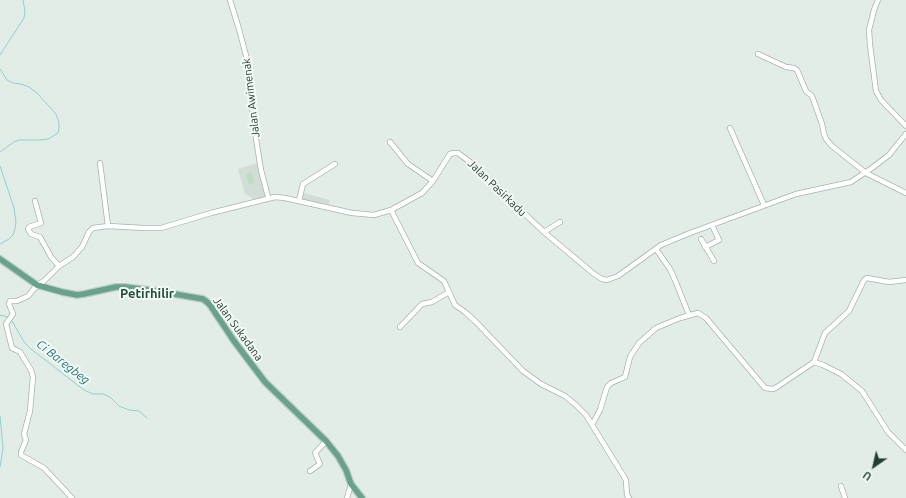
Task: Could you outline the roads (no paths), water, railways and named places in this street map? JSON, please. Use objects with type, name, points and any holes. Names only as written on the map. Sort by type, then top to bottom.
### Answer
[{"type":"main road","name":"Jalan Sukadana","points":[[0,259],[37,285],[77,295],[125,287],[203,299],[210,305],[234,341],[265,382],[326,441],[338,456],[346,470],[351,484],[362,498]]},
{"type":"street","name":"Jalan Awimenak","points":[[230,0],[248,63],[257,145],[261,170],[268,197]]},
{"type":"street","points":[[878,0],[869,30],[876,91],[882,100],[906,126]]},
{"type":"street","points":[[758,54],[786,67],[797,70],[806,91],[812,96],[826,139],[832,146],[866,173],[906,193]]},
{"type":"street","points":[[730,128],[764,205]]},
{"type":"street","name":"Jalan Pasirkadu","points":[[72,498],[44,468],[20,455],[26,440],[24,434],[30,411],[33,377],[31,370],[20,352],[12,348],[6,324],[13,312],[9,304],[10,301],[17,301],[28,296],[37,285],[44,281],[59,266],[73,257],[82,247],[89,232],[93,228],[108,226],[161,228],[268,197],[281,197],[333,210],[374,215],[391,210],[409,202],[422,193],[433,181],[450,154],[454,152],[458,153],[470,162],[544,232],[594,274],[607,280],[618,276],[656,249],[690,233],[796,194],[851,182],[866,173],[889,155],[906,134]]},
{"type":"street","points":[[390,142],[408,164],[433,181]]},
{"type":"street","points":[[100,163],[108,226]]},
{"type":"street","points":[[300,201],[303,184],[335,164]]},
{"type":"street","points":[[35,200],[41,223],[28,229],[31,234],[40,237],[50,257],[59,266]]},
{"type":"street","points":[[391,210],[418,263],[444,281],[454,306],[465,312],[476,322],[523,371],[541,384],[565,396],[576,405],[592,425],[626,480],[628,498]]},
{"type":"street","points":[[544,232],[560,222]]},
{"type":"street","points":[[705,247],[719,240],[712,225]]},
{"type":"street","points":[[701,240],[714,260]]},
{"type":"street","points":[[656,249],[675,280],[689,315]]},
{"type":"street","points":[[592,425],[600,410],[607,387],[625,377],[630,357],[639,343],[656,328],[680,318],[698,313],[706,318],[765,388],[773,389],[814,362],[825,333],[850,311],[864,280],[867,278],[889,282],[906,280]]},
{"type":"street","points":[[400,326],[422,304],[432,302],[449,292]]},
{"type":"street","points":[[814,362],[841,374],[856,385],[867,399],[888,432],[906,450]]},
{"type":"street","points":[[310,471],[320,464],[315,453],[326,441]]},
{"type":"street","points":[[348,498],[351,484]]},
{"type":"street","points":[[842,486],[845,498]]},
{"type":"waterway","points":[[0,55],[24,18],[25,11],[23,0]]},
{"type":"waterway","points":[[0,69],[7,80],[29,87],[37,93],[56,114],[59,122],[58,133],[48,139],[19,140],[0,152]]},
{"type":"waterway","points":[[0,166],[14,208],[16,222],[13,235],[0,244]]},
{"type":"waterway","name":"Ci Baregbeg","points":[[0,315],[8,317]]},
{"type":"waterway","name":"Ci Baregbeg","points":[[12,321],[24,342],[31,349],[84,390],[93,394],[103,394],[110,397],[119,406],[129,410],[139,411],[147,418]]},
{"type":"waterway","points":[[0,416],[3,448],[0,467]]},
{"type":"district","name":"Petirhilir","points":[[147,294]]}]
